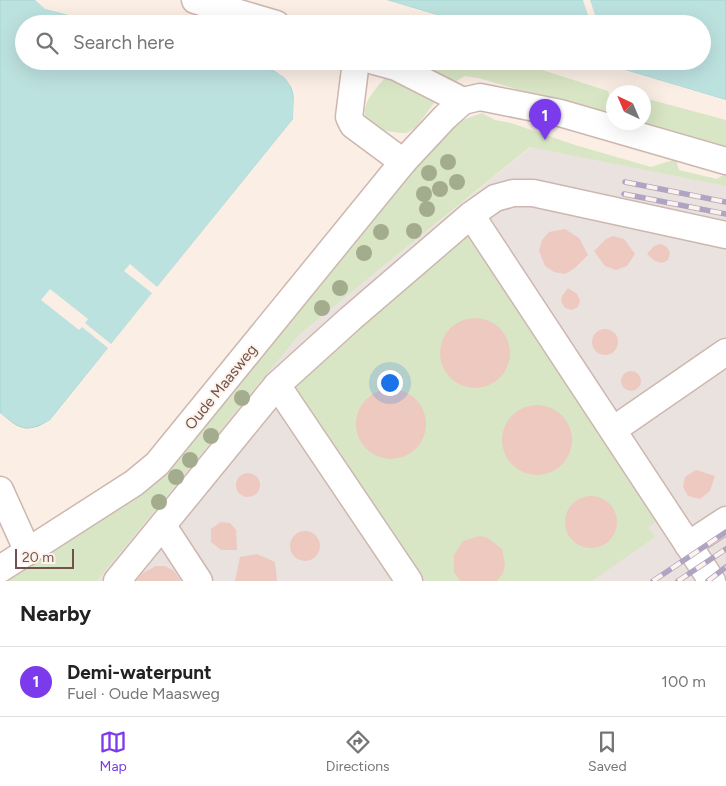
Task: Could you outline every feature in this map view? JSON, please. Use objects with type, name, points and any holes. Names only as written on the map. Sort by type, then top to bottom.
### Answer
[{"type":"street","points":[[195,0],[246,15]]},
{"type":"street","points":[[355,70],[350,117],[353,125],[403,162]]},
{"type":"street","points":[[402,70],[462,102],[480,97],[508,101],[560,113],[726,162]]},
{"type":"street","name":"Oude Maasweg","points":[[0,569],[134,482],[157,464],[403,162],[445,117],[462,102]]},
{"type":"street","points":[[117,581],[277,386],[350,319],[471,215],[495,198],[513,193],[533,193],[726,235]]},
{"type":"street","points":[[471,215],[712,581]]},
{"type":"street","points":[[613,430],[726,352]]},
{"type":"street","points":[[277,386],[409,581]]},
{"type":"street","points":[[0,490],[28,552]]},
{"type":"street","points":[[688,545],[726,520]]},
{"type":"street","points":[[162,526],[199,581]]},
{"type":"shaded area","points":[[531,147],[726,183],[726,581],[97,581],[299,335]]},
{"type":"green space","points":[[433,70],[542,70],[606,90],[606,115],[478,78],[465,76],[450,85],[432,72]]},
{"type":"green space","points":[[390,72],[438,98],[416,127],[407,133],[377,128],[366,119],[366,105],[370,96]]},
{"type":"green space","points":[[651,100],[726,120],[726,151],[651,129]]},
{"type":"green space","points":[[482,113],[495,120],[511,123],[575,145],[651,167],[676,159],[679,170],[717,179],[726,173],[726,186],[530,147],[299,335],[97,581],[1,581],[165,471],[400,176],[457,122]]},
{"type":"green space","points":[[466,228],[665,516],[648,527],[655,537],[592,581],[414,581],[291,381]]},
{"type":"water","points":[[0,0],[35,0],[46,9],[68,15],[15,15],[15,70],[272,70],[277,72],[289,84],[293,93],[293,119],[50,420],[35,427],[24,428],[13,423],[0,413]]},
{"type":"water","points":[[387,0],[726,0],[726,100],[625,70],[711,70],[711,15],[437,15]]},
{"type":"pier","points":[[35,0],[39,0],[47,7],[78,15],[68,15],[45,9]]},
{"type":"pier","points":[[385,0],[437,15],[431,15]]},
{"type":"pier","points":[[583,0],[590,0],[595,15],[588,15]]},
{"type":"pier","points":[[273,70],[278,70],[287,77],[296,90],[295,120],[52,422],[39,429],[27,432],[14,428],[0,416],[0,413],[16,426],[26,429],[38,427],[50,420],[108,348],[82,327],[79,330],[41,300],[50,289],[88,319],[85,323],[111,344],[152,293],[124,271],[130,264],[157,287],[293,119],[294,91],[285,78]]},
{"type":"pier","points":[[616,70],[625,70],[726,100],[726,102]]},
{"type":"building","points":[[565,229],[579,238],[588,255],[575,268],[565,274],[554,272],[545,266],[539,251],[542,240],[549,232]]},
{"type":"building","points":[[613,236],[624,239],[635,254],[627,266],[616,270],[605,266],[594,251],[606,239]]},
{"type":"building","points":[[661,244],[667,247],[670,253],[668,260],[662,263],[655,261],[647,254],[654,246]]},
{"type":"building","points":[[568,288],[577,294],[580,300],[578,307],[572,310],[565,308],[561,302],[562,296]]},
{"type":"building","points":[[468,318],[482,318],[495,324],[504,333],[510,346],[508,366],[500,378],[482,388],[468,388],[455,382],[446,373],[440,360],[440,346],[446,333],[455,324]]},
{"type":"building","points":[[605,329],[614,333],[618,342],[614,351],[605,355],[596,351],[592,342],[596,333]]},
{"type":"building","points":[[631,371],[638,374],[641,381],[638,388],[631,391],[624,388],[621,381],[624,374]]},
{"type":"building","points":[[391,389],[404,392],[416,399],[423,411],[426,424],[423,437],[416,449],[404,456],[391,459],[378,456],[366,449],[359,437],[356,424],[359,411],[366,399],[378,392]]},
{"type":"building","points":[[530,405],[544,405],[557,411],[566,420],[572,433],[570,453],[562,465],[544,475],[530,475],[517,469],[508,460],[502,447],[502,433],[508,420],[517,411]]},
{"type":"building","points":[[696,470],[715,476],[710,491],[700,499],[688,496],[683,487],[685,477]]},
{"type":"building","points":[[248,473],[257,476],[260,485],[257,494],[248,497],[239,494],[236,485],[239,476]]},
{"type":"building","points":[[586,496],[596,496],[610,503],[617,517],[617,527],[610,541],[596,548],[586,548],[576,544],[569,537],[565,527],[565,517],[569,507],[576,500]]},
{"type":"building","points":[[221,522],[230,523],[236,530],[237,550],[221,550],[211,542],[211,529]]},
{"type":"building","points":[[305,531],[316,535],[320,546],[316,557],[305,561],[294,557],[290,546],[294,535]]},
{"type":"building","points":[[480,536],[488,538],[502,549],[505,565],[503,573],[497,581],[460,581],[454,572],[454,555],[463,541]]},
{"type":"building","points":[[257,554],[275,562],[277,581],[235,581],[240,557]]},
{"type":"building","points":[[156,566],[165,566],[174,571],[181,581],[136,581],[143,573]]},
{"type":"railway","points":[[625,182],[726,202]]},
{"type":"railway","points":[[624,194],[726,214]]},
{"type":"railway","points":[[653,581],[726,532]]},
{"type":"railway","points":[[678,581],[726,549]]},
{"type":"railway","points":[[708,581],[726,567]]},
{"type":"place","name":"Demi-waterpunt","points":[[545,140]]}]
